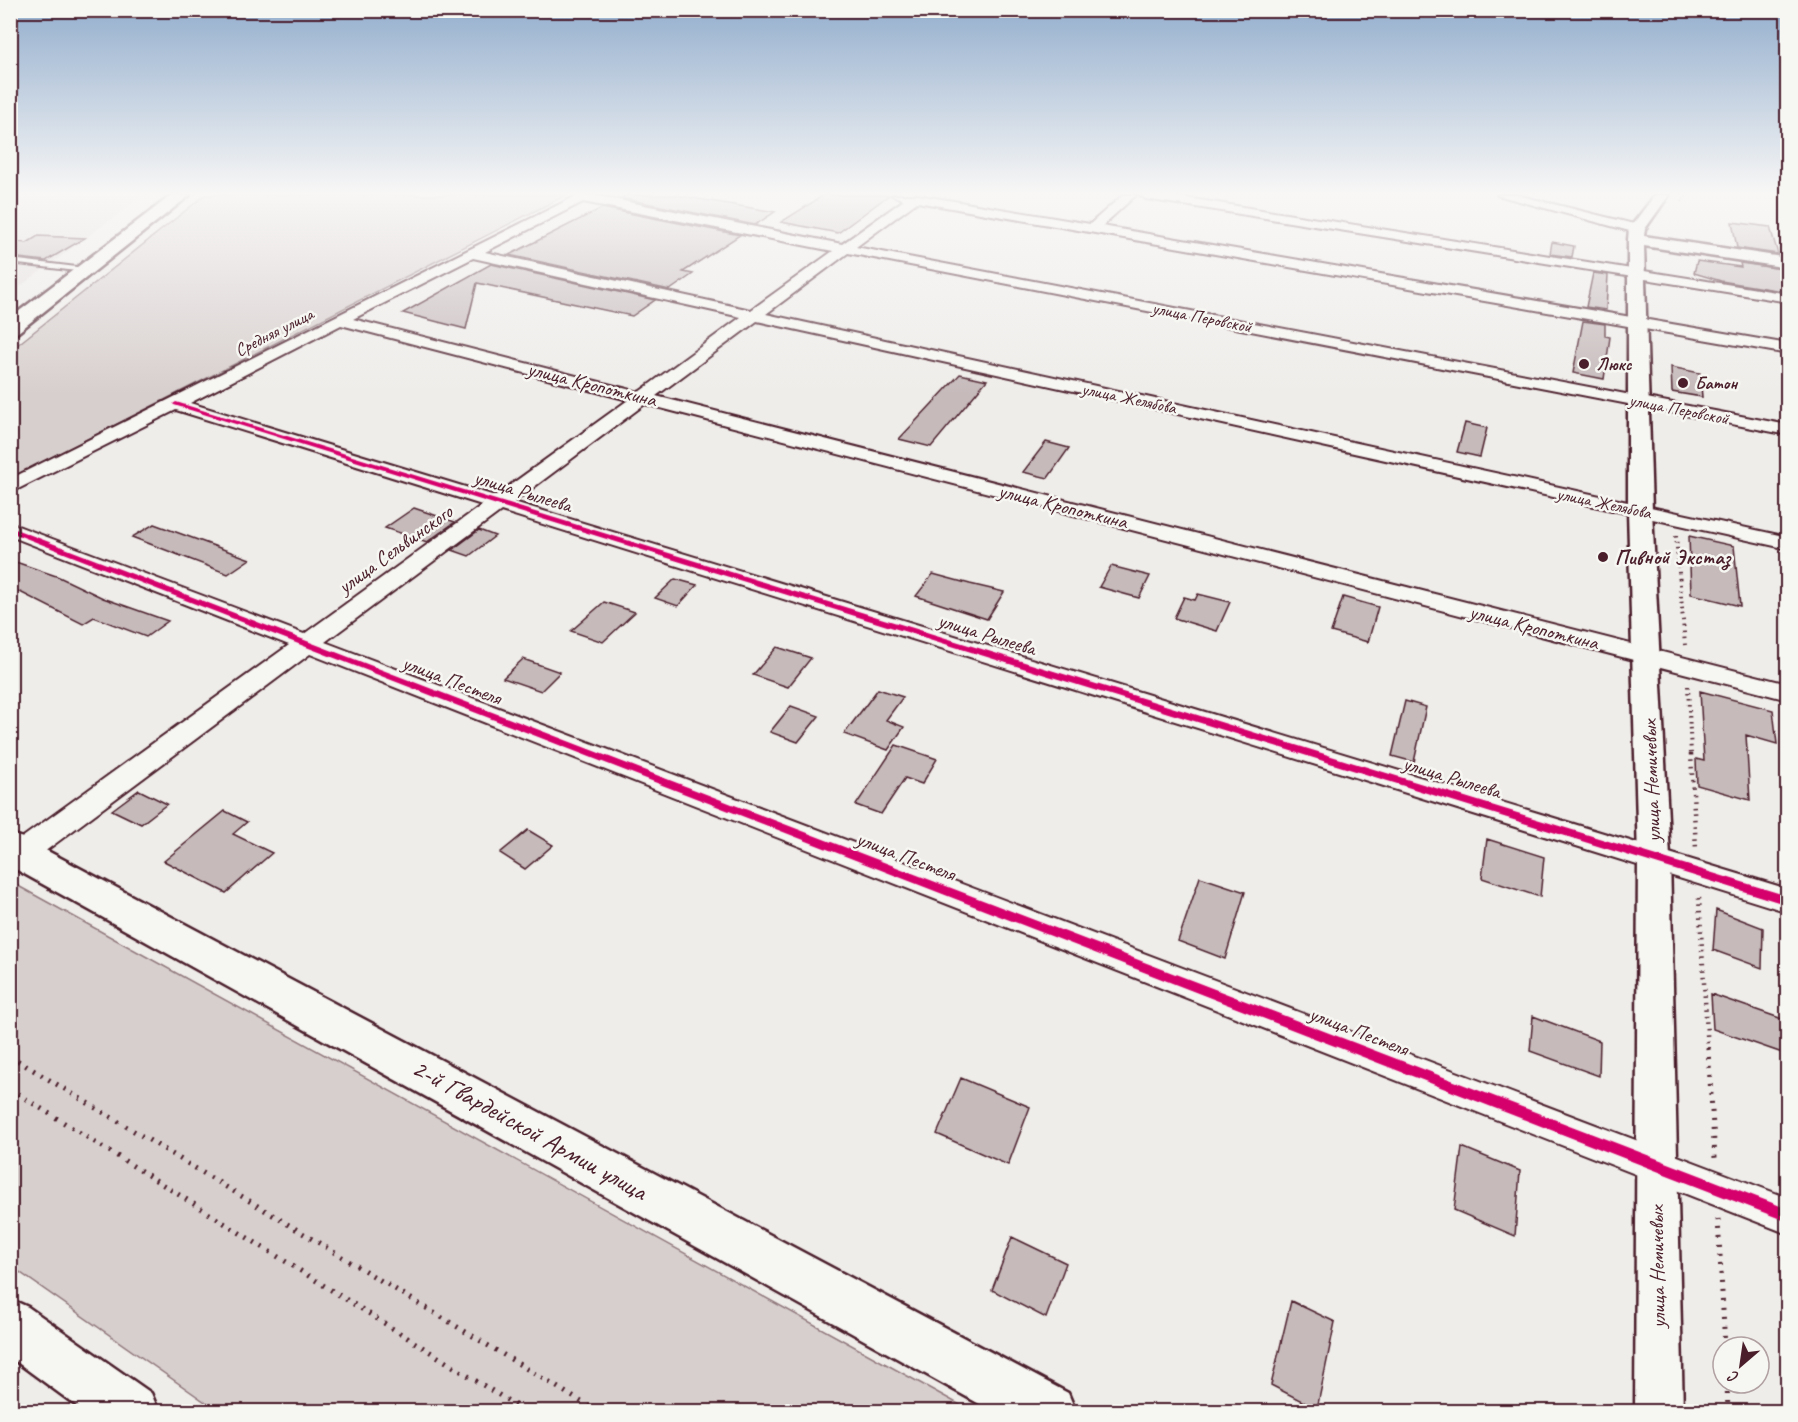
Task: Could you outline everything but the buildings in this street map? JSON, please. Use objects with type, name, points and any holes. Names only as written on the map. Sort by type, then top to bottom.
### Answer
[{"type":"main road","points":[[13,325],[96,261]]},
{"type":"main road","name":"2-й Гвардейской Армии улица","points":[[16,851],[1049,1412]]},
{"type":"main road","points":[[10,1325],[132,1412]]},
{"type":"street","name":"Средняя улица","points":[[10,487],[454,261]]},
{"type":"street","name":"улица Желябова","points":[[510,261],[1788,543]]},
{"type":"street","name":"улица Сельвинского","points":[[16,851],[307,644],[829,261]]},
{"type":"street","name":"улица Перовской","points":[[910,261],[1788,430]]},
{"type":"street","points":[[1280,261],[1788,349]]},
{"type":"street","points":[[1554,261],[1788,298]]},
{"type":"street","name":"улица Немичевых","points":[[1637,261],[1640,511],[1654,858],[1659,1412]]},
{"type":"street","name":"улица Кропоткина","points":[[338,320],[1788,692]]},
{"type":"street","name":"улица Рылеева","points":[[176,404],[1788,901]]},
{"type":"street","name":"улица Пестеля","points":[[10,529],[1788,1216]]},
{"type":"lane","points":[[13,261],[85,270]]},
{"type":"path","points":[[1675,518],[1687,666],[1724,1335]]},
{"type":"path","points":[[10,1056],[598,1412]]},
{"type":"path","points":[[10,1089],[526,1412]]},
{"type":"path","points":[[1727,1395],[1728,1412]]},
{"type":"shaded area","points":[[11,261],[54,261],[11,293]]},
{"type":"shaded area","points":[[122,261],[436,261],[11,478],[11,350]]},
{"type":"shaded area","points":[[11,882],[971,1411],[218,1411],[11,1266]]},
{"type":"cycle path","points":[[176,404],[1788,901]]},
{"type":"cycle path","points":[[10,529],[1788,1216]]},
{"type":"place","name":"Люкс","points":[[1584,364]]},
{"type":"place","name":"Батон","points":[[1683,383]]},
{"type":"place","name":"Пивной Экстаз","points":[[1603,557]]}]
